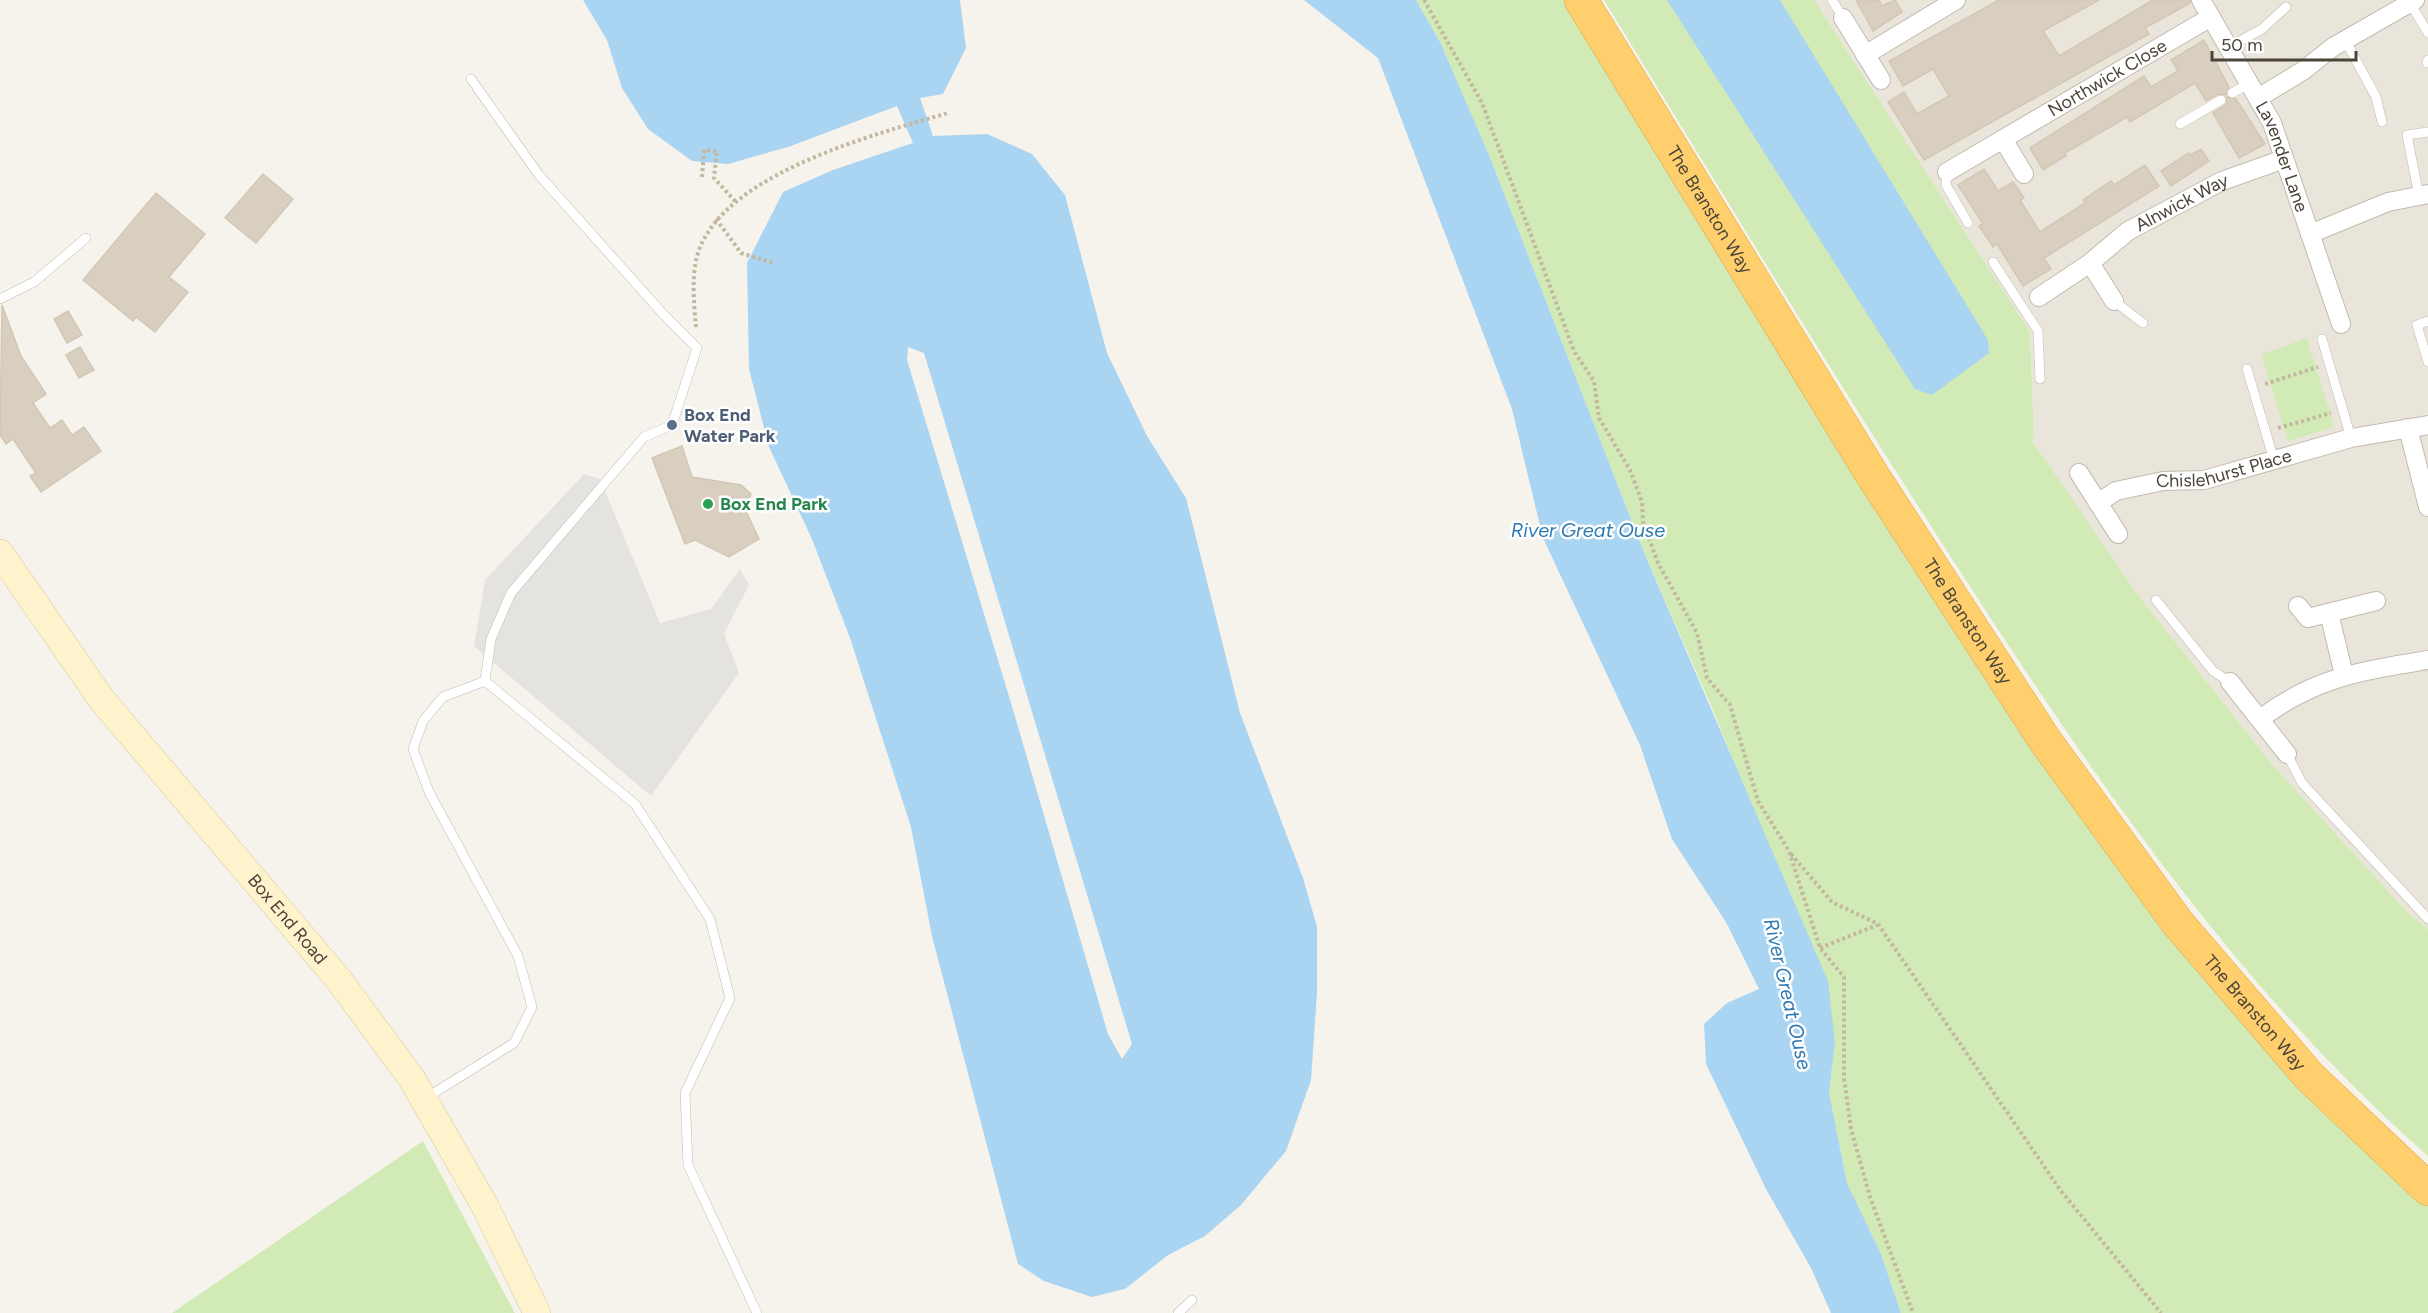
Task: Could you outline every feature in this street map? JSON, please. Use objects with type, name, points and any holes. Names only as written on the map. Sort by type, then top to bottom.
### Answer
[{"type":"highway","name":"The Branston Way","points":[[1581,0],[1873,476],[2044,739],[2177,922],[2301,1067],[2428,1189]]},
{"type":"street","points":[[1865,55],[1956,0]]},
{"type":"street","name":"Lavender Lane","points":[[2201,0],[2272,123],[2341,324]]},
{"type":"street","points":[[2254,91],[2304,70],[2345,40],[2408,2]]},
{"type":"street","name":"Northwick Close","points":[[1947,172],[2004,141],[2211,17]]},
{"type":"street","points":[[1843,18],[1881,80]]},
{"type":"street","points":[[2004,141],[2024,174]]},
{"type":"street","name":"Alnwick Way","points":[[2039,297],[2090,263],[2128,231],[2222,181],[2284,159]]},
{"type":"street","points":[[2310,234],[2388,202],[2424,195]]},
{"type":"street","points":[[2090,263],[2114,301]]},
{"type":"street","name":"Chislehurst Place","points":[[2098,503],[2116,491],[2163,481],[2204,480],[2351,438],[2428,425]]},
{"type":"street","points":[[2408,428],[2428,507]]},
{"type":"street","points":[[2079,473],[2118,534]]},
{"type":"street","name":"Box End Road","points":[[0,553],[102,700],[339,980],[424,1099],[485,1206],[537,1313]]},
{"type":"street","points":[[2298,606],[2308,618],[2376,601]]},
{"type":"street","points":[[2329,613],[2344,675]]},
{"type":"street","points":[[2260,719],[2286,699],[2344,675],[2428,660]]},
{"type":"street","points":[[2230,682],[2287,754]]},
{"type":"lane","points":[[1832,0],[1843,18]]},
{"type":"lane","points":[[2408,2],[2428,33]]},
{"type":"lane","points":[[2229,47],[2262,29],[2286,8]]},
{"type":"lane","points":[[2345,40],[2376,97],[2382,122]]},
{"type":"lane","points":[[471,79],[539,175],[664,315],[697,348],[672,425],[644,437],[511,593],[491,639],[484,681]]},
{"type":"lane","points":[[2232,93],[2254,91]]},
{"type":"lane","points":[[2180,124],[2221,100]]},
{"type":"lane","points":[[2424,195],[2407,135],[2428,132]]},
{"type":"lane","name":"Northwick Close","points":[[1947,172],[1946,185],[1968,223]]},
{"type":"lane","points":[[0,299],[34,282],[86,238]]},
{"type":"lane","points":[[1993,262],[2038,331],[2040,379]]},
{"type":"lane","points":[[2023,308],[2039,297]]},
{"type":"lane","points":[[2114,301],[2143,323]]},
{"type":"lane","points":[[2428,321],[2417,325],[2428,362]]},
{"type":"lane","points":[[2322,339],[2351,438]]},
{"type":"lane","points":[[2247,369],[2274,460]]},
{"type":"lane","points":[[2156,600],[2213,671],[2230,682]]},
{"type":"lane","points":[[424,1099],[514,1042],[532,1007],[518,956],[429,792],[413,749],[423,721],[443,697],[484,681]]},
{"type":"lane","points":[[484,681],[635,804],[710,919],[730,998],[685,1093],[688,1165],[757,1313]]},
{"type":"lane","points":[[2287,754],[2302,783],[2428,920]]},
{"type":"lane","points":[[1178,1313],[1192,1300]]},
{"type":"path","points":[[1424,0],[1482,103],[1574,351],[1594,381],[1599,418],[1630,470],[1642,502],[1643,522],[1658,563],[1697,633],[1707,678],[1730,705],[1758,801],[1789,851],[1832,902],[1878,924],[2061,1191],[2161,1313]]},
{"type":"path","points":[[697,348],[693,294],[700,247],[716,219],[735,201],[808,159],[887,131],[948,113]]},
{"type":"path","points":[[702,177],[704,150],[717,151],[714,178],[735,201]]},
{"type":"path","points":[[716,219],[741,253],[773,263]]},
{"type":"path","points":[[2253,388],[2330,363]]},
{"type":"path","points":[[2266,432],[2343,410]]},
{"type":"path","points":[[1789,851],[1821,948],[1844,977],[1844,1078],[1851,1129],[1870,1197],[1913,1313]]},
{"type":"path","points":[[1821,948],[1878,924]]},
{"type":"shaded area","points":[[1814,0],[2428,0],[2428,929],[2410,915],[2271,763],[2138,595],[2031,439],[2034,437],[2030,332]]},
{"type":"shaded area","points":[[584,474],[600,479],[660,623],[711,609],[740,569],[749,585],[724,634],[739,673],[651,796],[474,646],[485,580]]},
{"type":"green space","points":[[1416,0],[1568,0],[2030,739],[2428,1201],[2428,1313],[1901,1313],[1881,1254],[1847,1183],[1829,1092],[1835,1043],[1753,810],[1713,710],[1645,555],[1489,155],[1441,44]]},
{"type":"green space","points":[[1604,0],[1814,0],[2030,332],[2034,438],[2031,439],[2138,595],[2271,763],[2410,915],[2428,929],[2428,1156],[2359,1092],[2294,1024],[2174,880],[2118,805],[2011,650],[1914,500]]},
{"type":"green space","points":[[2307,338],[2334,427],[2288,441],[2261,355]]},
{"type":"green space","points":[[423,1141],[515,1313],[172,1313]]},
{"type":"water","name":"Box End Park","points":[[583,0],[960,0],[966,48],[943,94],[920,98],[933,136],[987,134],[1032,154],[1065,195],[1107,353],[1147,436],[1186,498],[1240,713],[1303,878],[1317,927],[1317,993],[1311,1080],[1286,1151],[1241,1205],[1205,1236],[1168,1255],[1125,1289],[1092,1297],[1044,1281],[1018,1264],[932,936],[911,827],[850,638],[812,539],[769,447],[749,369],[747,263],[783,192],[833,170],[913,143],[897,106],[788,147],[728,164],[692,161],[648,129],[622,88],[607,40]],"holes":[[[908,347],[924,353],[1132,1044],[1122,1059],[1108,1034],[907,360]]]},
{"type":"water","name":"River Great Ouse","points":[[1304,0],[1416,0],[1441,44],[1489,155],[1645,555],[1828,981],[1835,1043],[1829,1092],[1847,1183],[1881,1254],[1901,1313],[1831,1313],[1811,1268],[1766,1189],[1706,1064],[1704,1024],[1727,1003],[1759,989],[1726,922],[1672,839],[1640,745],[1543,538],[1512,409],[1378,58]]},
{"type":"water","points":[[1667,0],[1780,0],[1988,340],[1989,353],[1932,395],[1915,389]]},
{"type":"building","points":[[1856,0],[1879,0],[1882,6],[1895,0],[1902,12],[1873,31]]},
{"type":"building","points":[[1999,0],[2099,0],[2043,31],[2059,56],[2153,0],[2190,0],[2190,3],[2145,28],[2149,34],[1924,160],[1888,102],[1904,92],[1917,114],[1949,96],[1933,69],[1903,86],[1889,61]]},
{"type":"building","points":[[2204,40],[2229,87],[2226,95],[2218,94],[2206,101],[2195,83],[2130,122],[2127,117],[2065,153],[2066,156],[2043,170],[2030,148],[2144,76],[2151,87],[2178,71],[2171,60]]},
{"type":"building","points":[[2227,97],[2236,99],[2265,144],[2239,158],[2213,113],[2227,104]]},
{"type":"building","points":[[2201,149],[2209,161],[2171,186],[2161,171],[2189,153],[2191,155]]},
{"type":"building","points":[[2145,165],[2159,186],[2044,258],[2051,269],[2023,286],[1997,244],[1993,247],[1979,226],[1983,224],[1958,185],[1984,169],[1998,191],[2013,182],[2024,198],[2020,200],[2040,232],[2085,203],[2083,200],[2111,181],[2114,185]]},
{"type":"building","points":[[263,174],[293,199],[256,243],[225,218]]},
{"type":"building","points":[[156,193],[205,234],[169,277],[188,292],[155,332],[136,317],[133,321],[83,280]]},
{"type":"building","points":[[2,305],[21,356],[46,394],[33,403],[50,428],[62,420],[72,435],[84,427],[101,451],[41,492],[30,476],[36,473],[13,439],[6,444],[0,435]]},
{"type":"building","points":[[68,311],[82,335],[67,343],[54,319]]},
{"type":"building","points":[[80,347],[94,370],[79,378],[66,355]]},
{"type":"building","name":"Box End Park","points":[[682,446],[692,477],[741,485],[751,494],[745,509],[759,539],[729,557],[695,540],[685,544],[652,458]]},
{"type":"place","name":"Box End Water Park","points":[[672,425]]},
{"type":"place","name":"Box End Park","points":[[708,504]]}]
